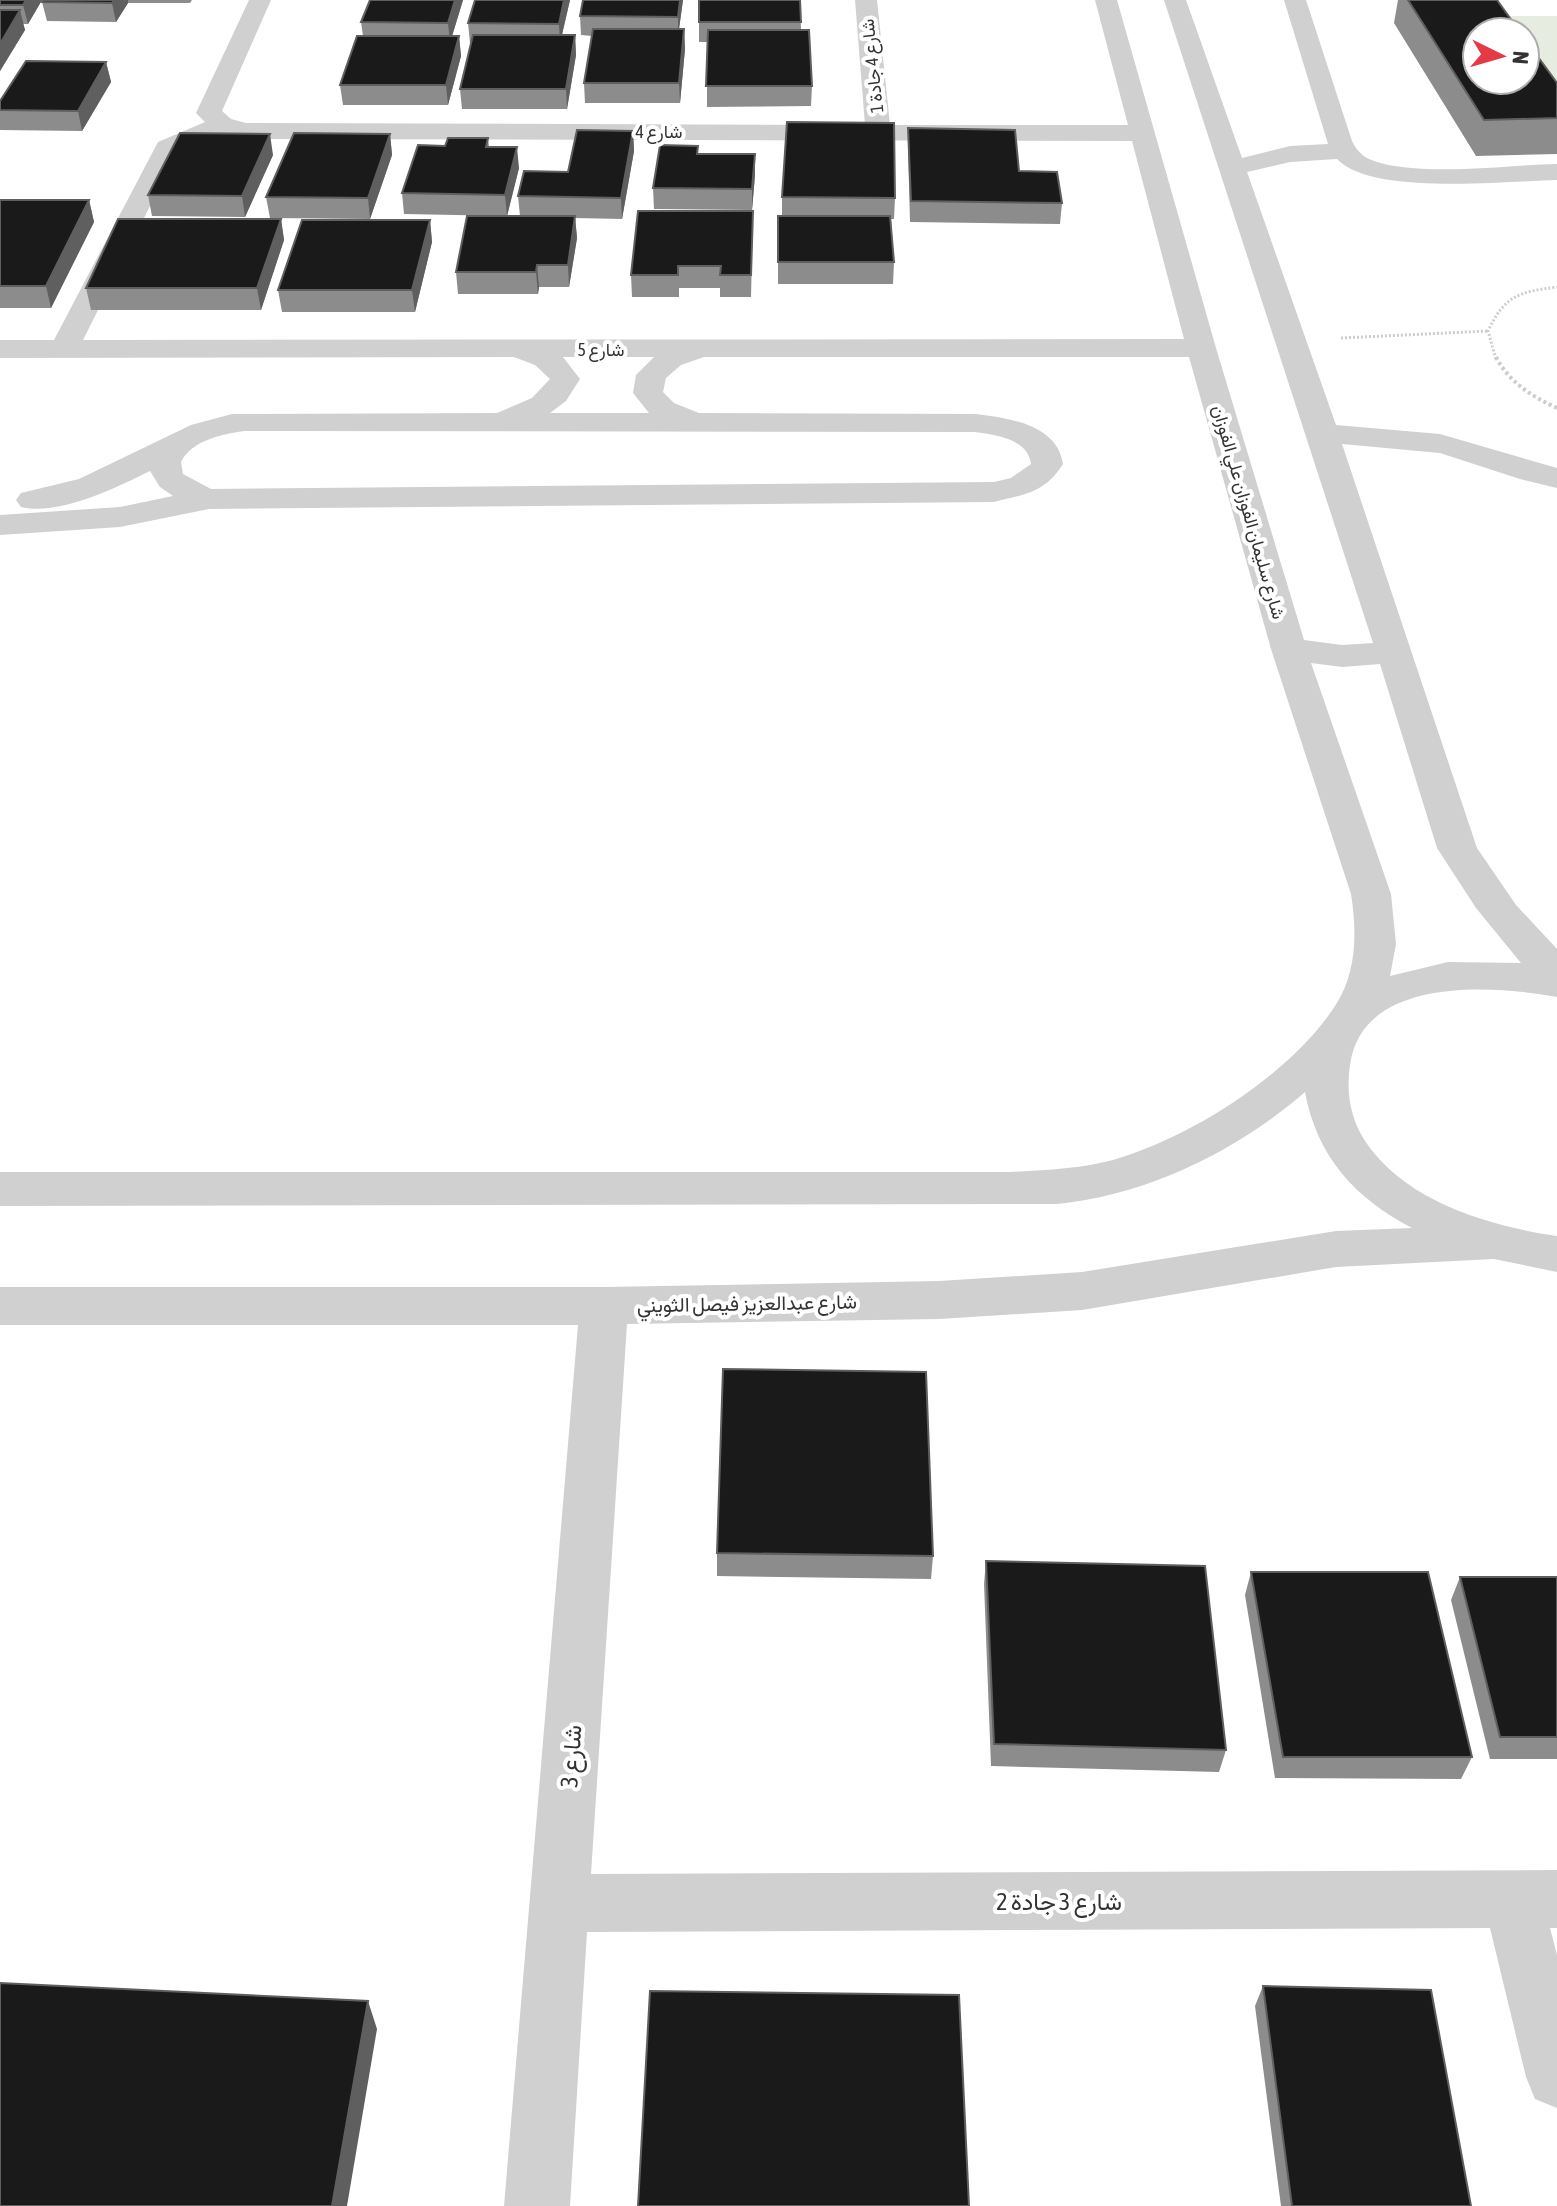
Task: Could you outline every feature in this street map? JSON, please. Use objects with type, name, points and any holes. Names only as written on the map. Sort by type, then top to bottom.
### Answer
[{"type":"street","points":[[64,349],[167,147],[222,124],[209,113],[260,0]]},
{"type":"street","name":"شارع 4 جادة 1","points":[[866,0],[878,132]]},
{"type":"street","name":"شارع سليمان الفوزان علي الفوزان","points":[[1106,0],[1201,348],[1289,649],[1375,914],[1375,958],[1368,983],[1343,1028]]},
{"type":"street","points":[[1175,0],[1323,434],[1457,848],[1495,909],[1530,949],[1557,973]]},
{"type":"street","points":[[1295,0],[1339,141],[1357,163],[1397,173],[1557,172]]},
{"type":"street","name":"شارع 4","points":[[222,124],[244,131],[1142,133]]},
{"type":"street","points":[[1232,168],[1290,154],[1345,151]]},
{"type":"street","name":"شارع 5","points":[[0,349],[1201,348]]},
{"type":"street","points":[[488,421],[542,407],[559,394],[565,379],[559,365],[540,355],[515,349]]},
{"type":"street","points":[[694,422],[663,410],[648,393],[651,375],[670,359],[701,349]]},
{"type":"street","points":[[0,502],[78,492],[126,473],[196,434],[245,422],[993,424],[1018,429],[1036,439],[1047,452],[1047,466],[1037,479],[1019,488],[967,494],[209,499],[120,517],[0,525]]},
{"type":"street","points":[[1323,434],[1416,439],[1459,448],[1515,469],[1557,478]]},
{"type":"street","points":[[178,445],[167,458],[165,471],[171,484],[187,494],[209,499]]},
{"type":"street","points":[[1289,649],[1342,656],[1392,652]]},
{"type":"street","points":[[0,1189],[1010,1189],[1073,1185],[1128,1171],[1212,1136],[1281,1089],[1343,1028],[1388,991],[1420,979],[1455,973],[1493,972],[1557,983]]},
{"type":"street","points":[[1343,1028],[1326,1072],[1329,1111],[1341,1138],[1360,1165],[1385,1189],[1416,1211],[1451,1229],[1489,1243],[1557,1254]]},
{"type":"street","name":"شارع عبدالعزيز فيصل الثويني","points":[[0,1306],[604,1306],[1038,1295],[1082,1291],[1305,1253],[1394,1245],[1489,1243]]},
{"type":"street","name":"شارع 3","points":[[537,2206],[604,1306]]},
{"type":"street","points":[[1535,1899],[1557,2077]]},
{"type":"street","name":"شارع 3 جادة 2","points":[[560,1903],[1535,1899]]},
{"type":"path","points":[[1557,287],[1528,291],[1499,307],[1488,331],[1497,360],[1517,387],[1557,408]]},
{"type":"path","points":[[1290,340],[1488,331]]},
{"type":"shaded area","points":[[1541,16],[1557,16],[1557,120],[1541,96]]},
{"type":"building","points":[[0,0],[26,0],[23,5],[0,5]]},
{"type":"building","points":[[43,0],[114,0],[112,3]]},
{"type":"building","points":[[370,0],[455,0],[448,23],[361,22]]},
{"type":"building","points":[[475,0],[564,0],[559,24],[468,23]]},
{"type":"building","points":[[583,0],[680,0],[678,17],[580,16]]},
{"type":"building","points":[[699,0],[800,0],[801,22],[699,22]]},
{"type":"building","points":[[1408,0],[1497,0],[1508,16],[1461,16],[1461,84]]},
{"type":"building","points":[[0,10],[20,10],[0,44]]},
{"type":"building","points":[[593,29],[684,29],[679,83],[584,83]]},
{"type":"building","points":[[708,30],[809,30],[812,86],[706,86]]},
{"type":"building","points":[[473,35],[575,35],[566,89],[460,89]]},
{"type":"building","points":[[357,36],[459,36],[446,85],[340,85]]},
{"type":"building","points":[[26,61],[106,62],[78,111],[0,110],[0,101]]},
{"type":"building","points":[[1541,61],[1557,83],[1557,118],[1484,120],[1469,96],[1541,96]]},
{"type":"building","points":[[787,122],[894,123],[895,198],[782,197]]},
{"type":"building","points":[[908,128],[1015,130],[1019,171],[1057,172],[1062,203],[911,201]]},
{"type":"building","points":[[577,130],[633,131],[621,198],[518,196],[524,171],[568,172]]},
{"type":"building","points":[[180,133],[270,134],[242,196],[148,195]]},
{"type":"building","points":[[294,133],[390,134],[368,198],[266,197]]},
{"type":"building","points":[[448,138],[488,138],[486,147],[517,147],[505,195],[402,193],[418,145],[445,146]]},
{"type":"building","points":[[660,145],[698,146],[697,154],[755,154],[752,189],[653,188]]},
{"type":"building","points":[[0,200],[89,200],[46,286],[0,286]]},
{"type":"building","points":[[638,211],[753,211],[751,275],[720,275],[721,266],[678,266],[678,275],[631,275]]},
{"type":"building","points":[[467,216],[575,216],[568,265],[537,265],[536,272],[456,272]]},
{"type":"building","points":[[778,216],[890,216],[894,262],[778,262]]},
{"type":"building","points":[[118,219],[281,219],[257,288],[86,288]]},
{"type":"building","points":[[302,220],[430,220],[412,290],[278,290]]},
{"type":"building","points":[[723,1369],[926,1372],[933,1556],[717,1553]]},
{"type":"building","points":[[986,1561],[1205,1566],[1226,1750],[994,1744]]},
{"type":"building","points":[[1251,1572],[1428,1572],[1472,1757],[1283,1757]]},
{"type":"building","points":[[1460,1577],[1557,1577],[1557,1737],[1500,1737]]},
{"type":"building","points":[[0,1983],[368,2001],[332,2206],[0,2206]]},
{"type":"building","points":[[1263,1986],[1431,1990],[1471,2206],[1292,2206]]},
{"type":"building","points":[[650,1991],[959,1995],[969,2206],[638,2206]]}]
